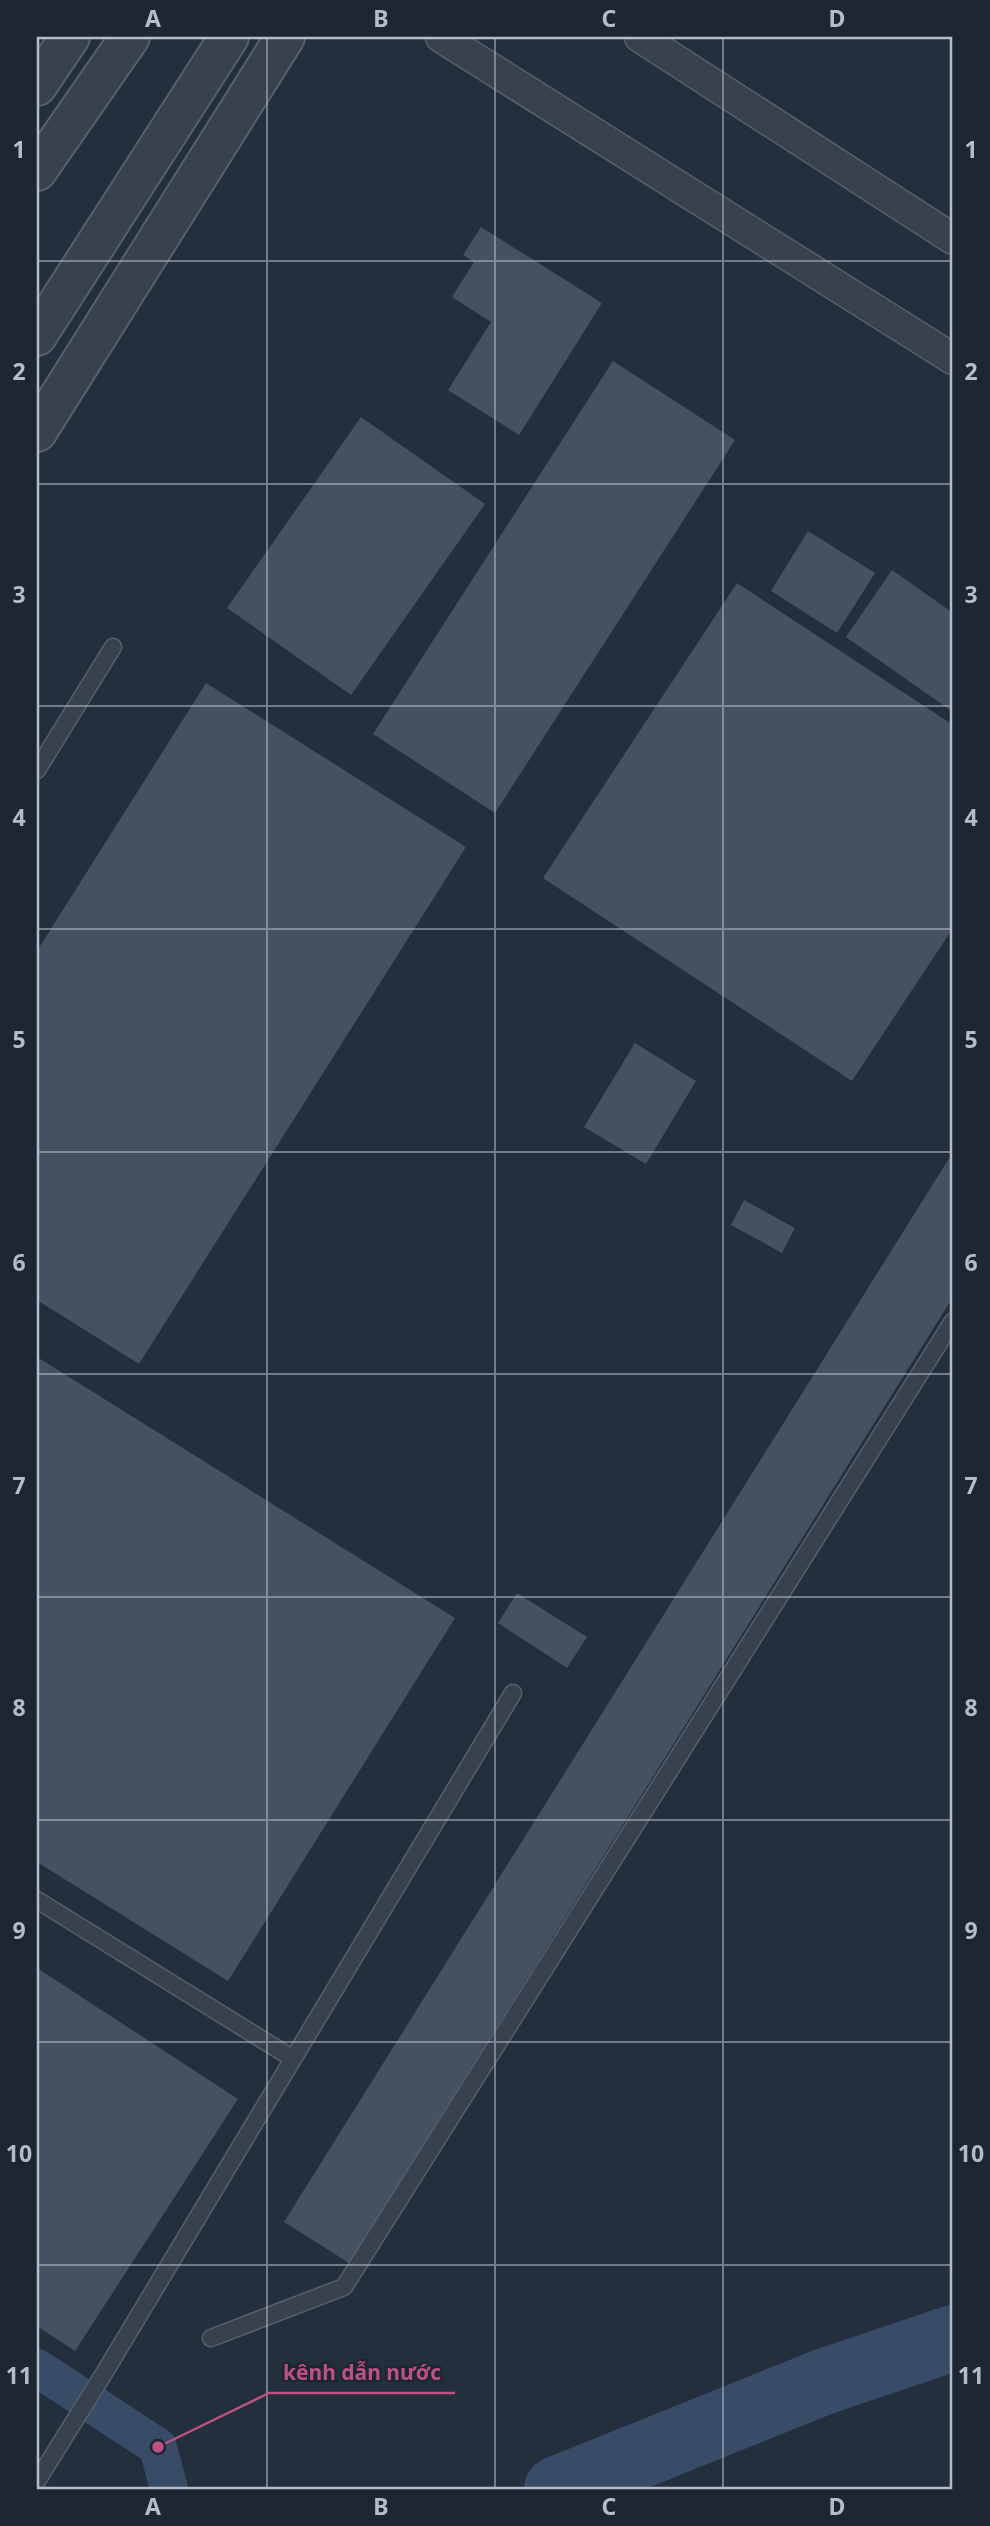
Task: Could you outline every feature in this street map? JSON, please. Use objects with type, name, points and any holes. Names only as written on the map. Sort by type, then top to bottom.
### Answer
[{"type":"street","points":[[37,86],[70,37]]},
{"type":"street","points":[[37,171],[130,37]]},
{"type":"street","points":[[37,336],[229,37]]},
{"type":"street","points":[[37,432],[285,37]]},
{"type":"street","points":[[441,37],[953,359]]},
{"type":"street","points":[[640,37],[953,239]]},
{"type":"lane","points":[[37,770],[113,647]]},
{"type":"lane","points":[[211,2339],[344,2287],[953,1321]]},
{"type":"lane","points":[[37,2481],[513,1693]]},
{"type":"lane","points":[[37,1900],[292,2058]]},
{"type":"building","points":[[481,227],[602,303],[519,435],[448,390],[491,322],[452,297],[474,262],[463,255]]},
{"type":"building","points":[[613,361],[735,440],[495,813],[373,734]]},
{"type":"building","points":[[361,417],[485,504],[351,695],[227,608]]},
{"type":"building","points":[[808,531],[875,573],[837,633],[771,591]]},
{"type":"building","points":[[892,570],[953,613],[953,712],[846,637]]},
{"type":"building","points":[[737,583],[953,725],[953,928],[852,1081],[543,878]]},
{"type":"building","points":[[206,683],[466,847],[139,1364],[37,1300],[37,951]]},
{"type":"building","points":[[635,1043],[696,1081],[646,1164],[584,1127]]},
{"type":"building","points":[[953,1152],[953,1297],[349,2263],[284,2222]]},
{"type":"building","points":[[744,1200],[795,1228],[782,1253],[731,1225]]},
{"type":"building","points":[[37,1357],[455,1618],[228,1981],[37,1862]]},
{"type":"building","points":[[517,1593],[587,1637],[567,1668],[498,1623]]},
{"type":"building","points":[[37,1968],[238,2099],[75,2351],[37,2326]]},
{"type":"waterway","points":[[557,2489],[823,2382],[953,2338]]},
{"type":"waterway","points":[[37,2368],[158,2447],[169,2489]]},
{"type":"place","name":"kênh dẫn nước","points":[[158,2447]]}]
